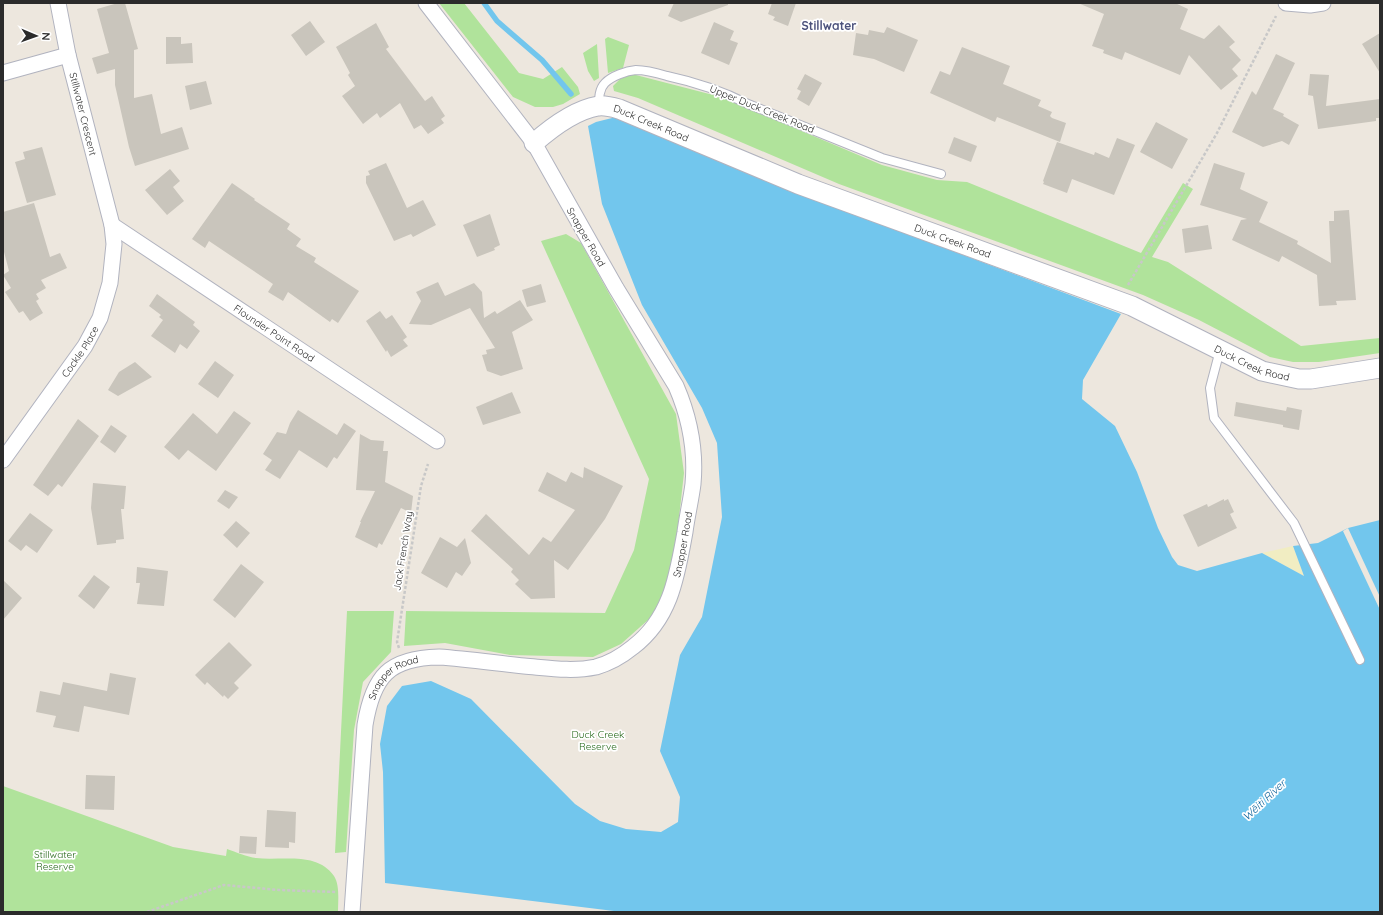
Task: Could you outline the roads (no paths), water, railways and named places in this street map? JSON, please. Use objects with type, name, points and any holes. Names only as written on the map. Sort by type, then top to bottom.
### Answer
[{"type":"street","name":"Stillwater Crescent","points":[[58,3],[68,54],[112,225]]},
{"type":"street","name":"Snapper Road","points":[[352,912],[365,725],[375,686],[389,669],[408,660],[420,657],[439,657],[563,670],[597,666],[612,661],[626,653],[650,632],[666,608],[678,573],[693,484],[691,439],[682,399],[676,386],[616,288],[534,143],[426,3]]},
{"type":"street","points":[[1283,6],[1323,3]]},
{"type":"street","points":[[3,73],[68,54]]},
{"type":"street","name":"Duck Creek Road","points":[[534,143],[560,123],[589,108],[608,106],[631,112],[798,184],[1132,306],[1262,371],[1299,380],[1322,379],[1380,368]]},
{"type":"street","name":"Flounder Point Road","points":[[112,225],[437,441]]},
{"type":"street","name":"Cockle Place","points":[[3,460],[85,346],[100,318],[110,283],[114,244],[112,225]]},
{"type":"lane","name":"Upper Duck Creek Road","points":[[599,106],[599,93],[605,83],[618,74],[636,70],[656,73],[689,81],[730,95],[748,104],[882,158],[941,174]]},
{"type":"lane","points":[[1220,350],[1210,388],[1214,418],[1294,524],[1360,660]]},
{"type":"water","name":"Wēiti River","points":[[616,117],[649,127],[918,238],[1121,314],[1083,380],[1082,399],[1115,426],[1137,472],[1158,528],[1172,557],[1178,565],[1197,571],[1262,553],[1304,576],[1293,546],[1318,543],[1348,528],[1380,520],[1380,912],[622,912],[385,883],[383,772],[380,744],[387,706],[402,686],[431,681],[471,699],[575,804],[600,821],[626,829],[661,832],[678,822],[680,797],[660,751],[680,655],[702,617],[722,517],[717,443],[702,408],[642,305],[602,204],[588,126],[596,122]]},
{"type":"waterway","points":[[484,3],[497,21],[542,60],[571,94]]},
{"type":"district","name":"Stillwater","points":[[829,25]]},
{"type":"park label","name":"Duck Creek Reserve","points":[[598,740]]},
{"type":"park label","name":"Stillwater Reserve","points":[[55,860]]}]
